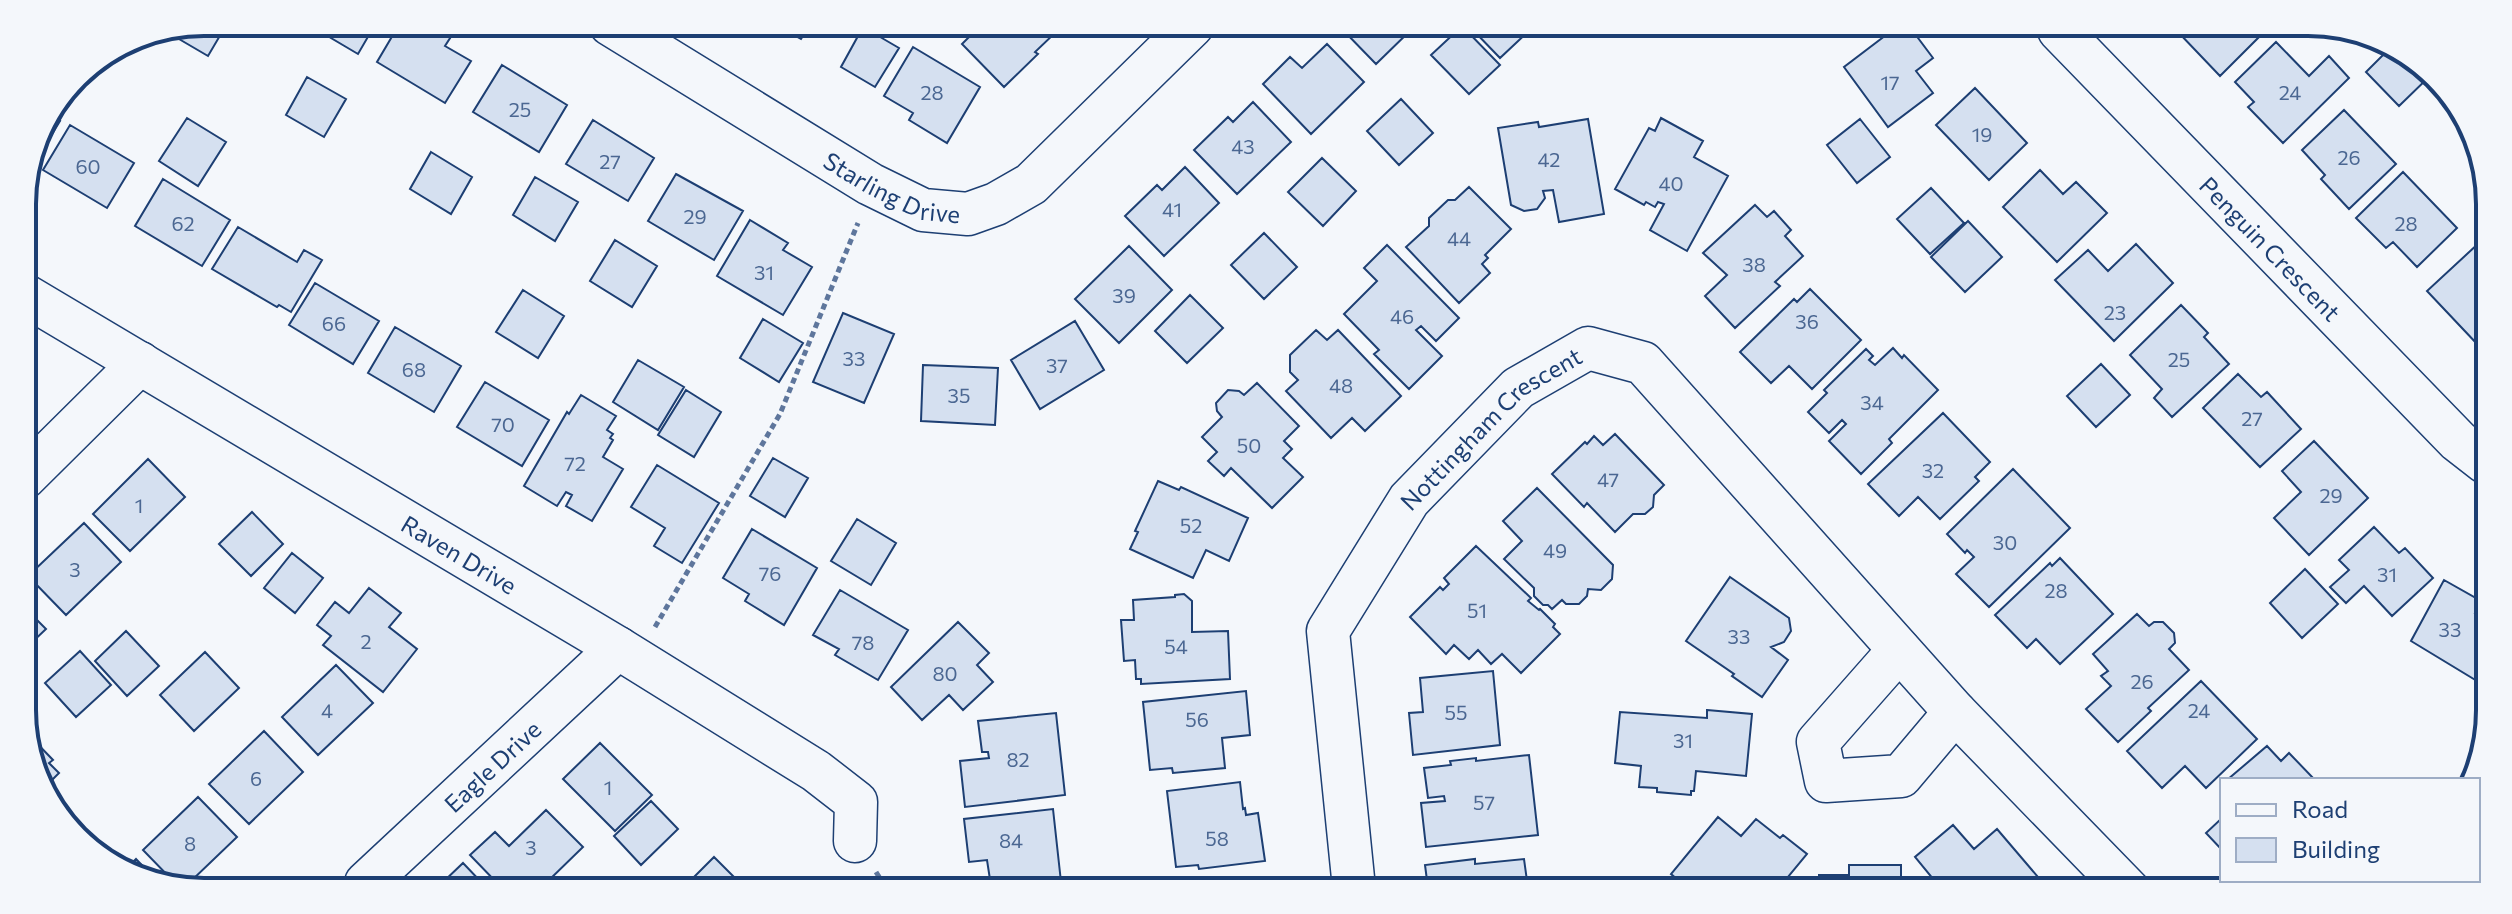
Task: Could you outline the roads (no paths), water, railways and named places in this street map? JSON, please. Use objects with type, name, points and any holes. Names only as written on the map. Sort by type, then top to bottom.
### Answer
[{"type":"street","name":"Starling Drive","points":[[630,36],[870,184],[923,210],[968,214],[996,204],[1031,184],[1182,36]]},
{"type":"street","name":"Penguin Crescent","points":[[2065,36],[2458,441],[2476,455]]},
{"type":"street","name":"Raven Drive","points":[[36,302],[634,642],[856,802],[855,841]]},
{"type":"street","name":"Nottingham Crescent","points":[[1353,878],[1328,631],[1409,500],[1518,388],[1588,348],[1643,363],[1955,712],[2116,878]]},
{"type":"street","points":[[36,466],[140,363]]},
{"type":"street","name":"Eagle Drive","points":[[372,878],[634,642]]},
{"type":"street","points":[[1899,650],[1818,742],[1826,781],[1901,776],[1955,712]]}]
